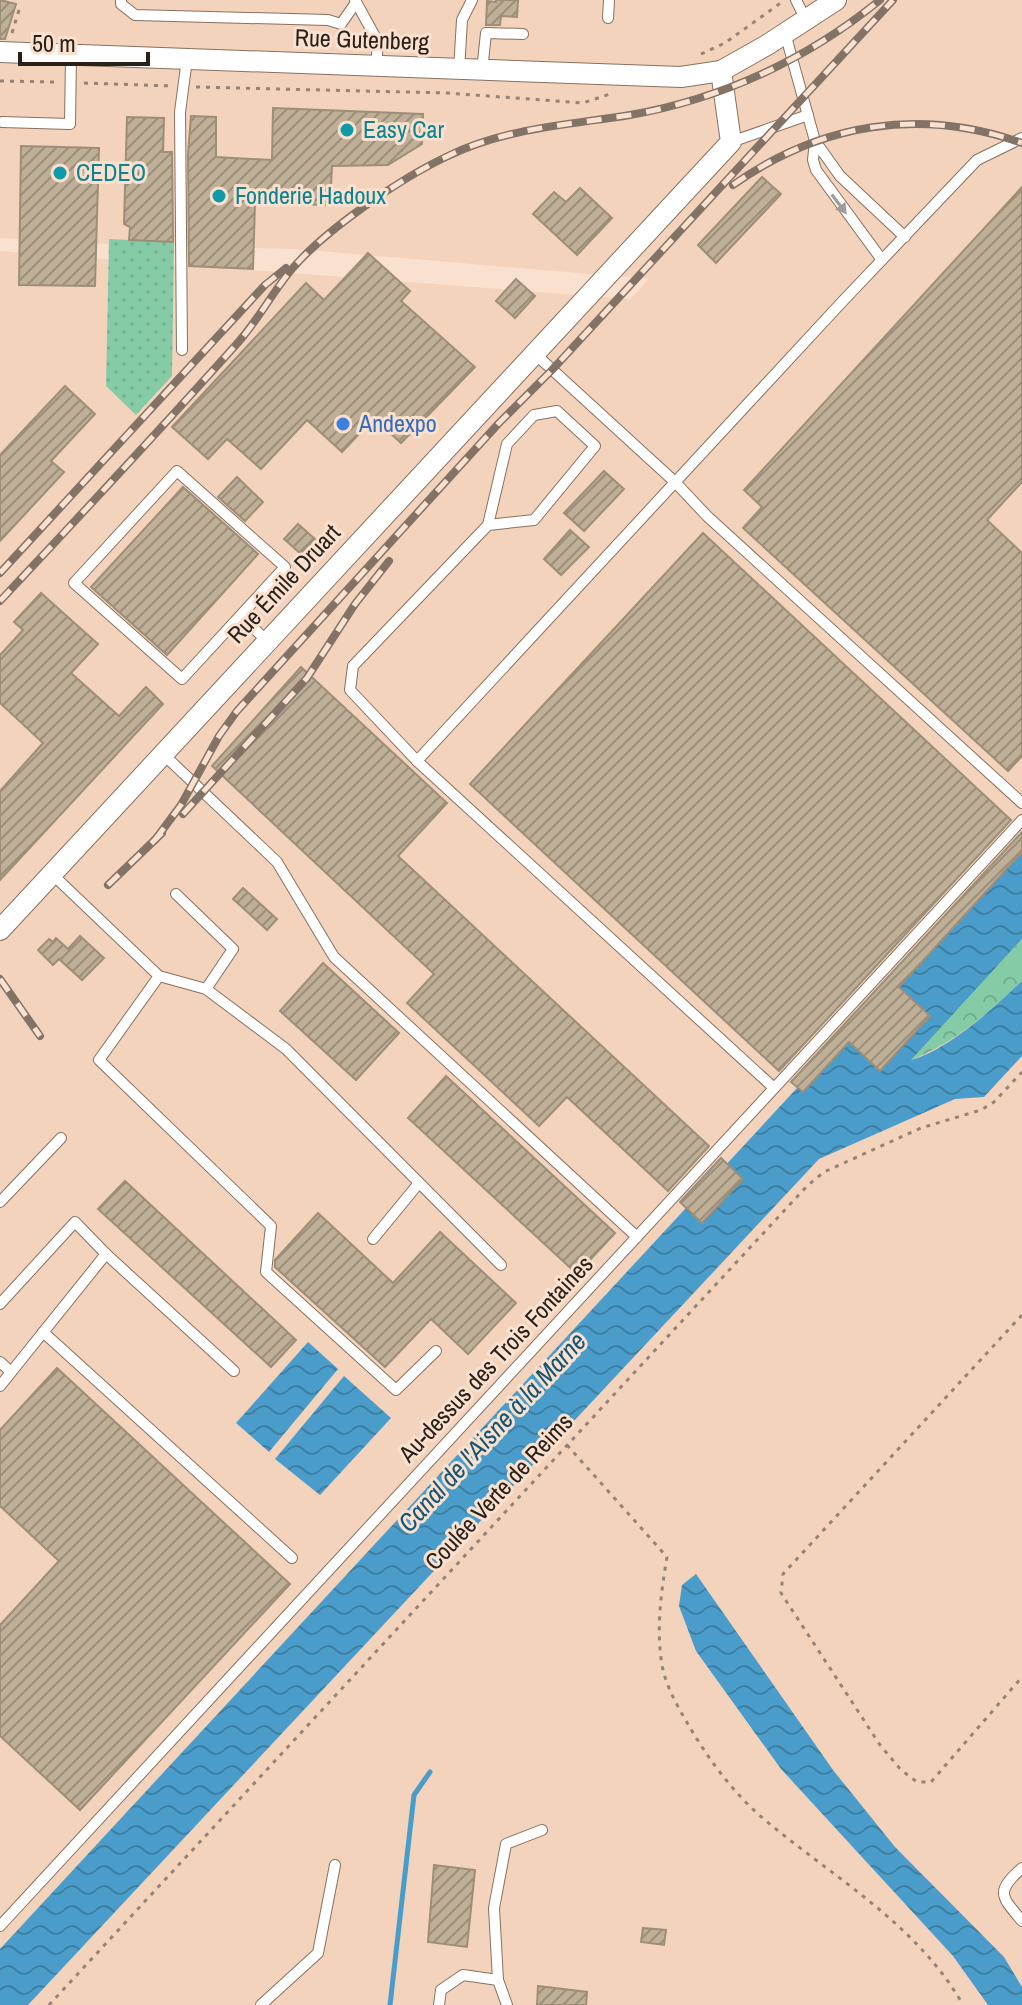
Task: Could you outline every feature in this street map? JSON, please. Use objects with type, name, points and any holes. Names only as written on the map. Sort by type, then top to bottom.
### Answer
[{"type":"street","points":[[731,142],[721,71],[785,33],[801,9],[823,0]]},
{"type":"street","points":[[801,9],[836,0]]},
{"type":"street","name":"Rue Gutenberg","points":[[5,45],[71,55],[482,71],[681,77],[721,71]]},
{"type":"street","name":"Rue Émile Druart","points":[[0,930],[731,142]]},
{"type":"lane","points":[[121,0],[121,4],[135,15],[328,20],[341,24],[355,2],[378,42],[376,67]]},
{"type":"lane","points":[[459,70],[462,20],[472,0]]},
{"type":"lane","points":[[608,18],[609,0]]},
{"type":"lane","points":[[482,71],[486,33],[523,34]]},
{"type":"lane","points":[[785,33],[815,141],[840,176],[905,237]]},
{"type":"lane","points":[[2,122],[70,124],[71,55]]},
{"type":"lane","points":[[182,350],[180,112],[187,59]]},
{"type":"lane","points":[[731,142],[808,115]]},
{"type":"lane","points":[[417,761],[977,160],[1022,138]]},
{"type":"lane","points":[[815,141],[813,160],[816,170],[882,260]]},
{"type":"lane","points":[[534,353],[675,482],[707,516],[1022,803]]},
{"type":"lane","points":[[488,525],[534,520],[595,446],[557,411],[534,415],[507,444],[488,525],[353,666],[350,690],[417,761],[774,1088]]},
{"type":"lane","points":[[177,471],[285,567],[241,616],[182,679],[74,583],[177,471]]},
{"type":"lane","points":[[241,616],[267,641]]},
{"type":"lane","points":[[163,754],[277,862],[334,957],[637,1237]]},
{"type":"lane","name":"Au-dessus des Trois Fontaines","points":[[0,1926],[1022,820]]},
{"type":"lane","points":[[52,874],[159,976],[206,989],[286,1049],[501,1265]]},
{"type":"lane","points":[[176,894],[233,949],[206,989]]},
{"type":"lane","points":[[159,976],[99,1060],[271,1226],[266,1272],[396,1390],[436,1351]]},
{"type":"lane","points":[[0,1202],[61,1138]]},
{"type":"lane","points":[[373,1239],[419,1183]]},
{"type":"lane","points":[[0,1304],[75,1222],[234,1371]]},
{"type":"lane","points":[[0,1386],[106,1254]]},
{"type":"lane","points":[[43,1332],[292,1558]]},
{"type":"lane","points":[[0,1362],[11,1372]]},
{"type":"lane","points":[[507,2005],[498,1980],[494,1908],[506,1844],[542,1830]]},
{"type":"lane","points":[[261,2005],[318,1953],[335,1865]]},
{"type":"lane","points":[[1022,1868],[1006,1882],[1003,1890],[1004,1899],[1022,1921]]},
{"type":"lane","points":[[439,2005],[441,1990],[463,1975],[498,1980]]},
{"type":"path","points":[[740,32],[786,0]]},
{"type":"path","points":[[5,45],[19,10],[15,9]]},
{"type":"path","points":[[0,81],[447,93],[583,103],[610,94]]},
{"type":"path","name":"Coulée Verte de Reims","points":[[49,2005],[807,1186],[824,1172],[921,1128],[981,1110],[994,1102],[1022,1072]]},
{"type":"path","points":[[1022,1315],[783,1574],[781,1593],[880,1745],[901,1770],[917,1782],[931,1782],[1022,1677]]},
{"type":"path","points":[[567,1445],[667,1557],[659,1612],[662,1667],[674,1700],[705,1753],[763,1819],[891,1918],[930,1959],[963,2005]]},
{"type":"shaded area","points":[[0,0],[1022,0],[1022,2005],[0,2005],[0,251],[630,299],[649,279],[296,249],[0,238]]},
{"type":"green space","points":[[109,239],[174,242],[172,376],[136,415],[106,386]]},
{"type":"green space","points":[[1022,939],[1022,981],[970,1027],[909,1061]]},
{"type":"water","name":"Canal de l'Aisne à la Marne","points":[[1022,845],[1022,939],[911,1060],[955,1038],[1022,981],[1022,1056],[984,1097],[955,1099],[819,1159],[28,2005],[0,2005],[0,1949]]},
{"type":"water","points":[[308,1342],[338,1369],[269,1452],[236,1423]]},
{"type":"water","points":[[344,1376],[391,1418],[320,1495],[275,1459]]},
{"type":"water","points":[[696,1574],[833,1770],[895,1847],[1004,1957],[1022,1987],[1022,2005],[988,2005],[953,1956],[781,1769],[696,1651],[679,1606],[682,1585]]},
{"type":"building","points":[[0,0],[16,4],[5,39],[0,39]]},
{"type":"building","points":[[518,0],[517,17],[501,16],[500,25],[486,25],[487,1]]},
{"type":"building","points":[[273,108],[423,114],[422,144],[388,165],[332,166],[330,205],[255,203],[253,269],[189,266],[188,154],[191,116],[216,117],[216,157],[272,160]]},
{"type":"building","points":[[127,117],[164,118],[163,152],[172,152],[173,242],[129,240],[130,227],[124,224]]},
{"type":"building","name":"CEDEO","points":[[21,146],[99,148],[95,286],[19,285]]},
{"type":"building","points":[[762,177],[781,194],[716,263],[698,245]]},
{"type":"building","points":[[1022,187],[1022,482],[987,520],[1022,553],[1022,756],[1008,771],[743,528],[762,507],[744,490]]},
{"type":"building","points":[[580,188],[612,218],[577,255],[533,214],[554,192],[566,202]]},
{"type":"building","points":[[368,253],[410,291],[401,301],[475,367],[401,443],[374,418],[342,452],[307,420],[261,469],[227,439],[208,459],[172,427],[306,283],[324,300]]},
{"type":"building","points":[[516,279],[535,296],[515,318],[496,301]]},
{"type":"building","points":[[65,386],[95,414],[51,461],[64,472],[0,541],[0,455]]},
{"type":"building","points":[[604,471],[624,489],[584,531],[564,513]]},
{"type":"building","points":[[237,477],[263,502],[245,521],[218,497]]},
{"type":"building","points":[[183,487],[258,554],[167,655],[91,587]]},
{"type":"building","points":[[298,524],[315,539],[301,554],[284,539]]},
{"type":"building","points":[[570,530],[589,547],[561,575],[544,559]]},
{"type":"building","points":[[703,533],[1011,820],[779,1071],[470,784]]},
{"type":"building","points":[[41,593],[98,644],[71,673],[119,716],[146,687],[163,704],[0,880],[0,791],[43,743],[0,703],[0,655],[23,630],[14,622]]},
{"type":"building","points":[[301,667],[447,803],[398,856],[709,1146],[668,1191],[567,1097],[539,1126],[407,1003],[434,974],[212,766]]},
{"type":"building","points":[[1022,832],[1022,852],[899,987],[930,1016],[880,1071],[849,1042],[803,1092],[791,1082]]},
{"type":"building","points":[[243,888],[277,919],[267,930],[233,899]]},
{"type":"building","points":[[80,936],[104,958],[82,980],[59,959],[53,965],[38,950],[49,939],[53,942],[56,938],[68,949]]},
{"type":"building","points":[[323,963],[399,1033],[356,1080],[280,1011]]},
{"type":"building","points":[[446,1076],[615,1233],[577,1274],[408,1118]]},
{"type":"building","points":[[721,1158],[743,1179],[702,1223],[680,1202]]},
{"type":"building","points":[[125,1181],[296,1340],[271,1367],[98,1209]]},
{"type":"building","points":[[318,1213],[393,1283],[440,1232],[516,1303],[468,1354],[431,1319],[385,1367],[275,1267],[275,1260]]},
{"type":"building","points":[[57,1368],[290,1584],[80,1810],[0,1736],[0,1625],[59,1561],[0,1506],[0,1430]]},
{"type":"building","points":[[434,1865],[475,1870],[467,1947],[428,1942]]},
{"type":"building","points":[[643,1928],[666,1930],[664,1945],[641,1942]]},
{"type":"building","points":[[538,1986],[587,1992],[586,2005],[537,2005]]},
{"type":"waterway","points":[[390,2005],[414,1795],[430,1772]]},
{"type":"railway","points":[[0,601],[242,338],[306,254],[343,222],[387,191],[448,156],[492,139],[664,108],[731,87],[824,41],[880,0]]},
{"type":"railway","points":[[155,840],[181,805],[219,736],[237,711],[499,423],[552,370],[893,0]]},
{"type":"railway","points":[[733,185],[801,147],[872,127],[909,124],[946,126],[984,132],[1022,143]]},
{"type":"railway","points":[[0,573],[265,285],[286,268]]},
{"type":"railway","points":[[183,814],[307,678],[355,604],[389,561]]},
{"type":"railway","points":[[108,885],[162,833]]},
{"type":"railway","points":[[0,979],[40,1036]]},
{"type":"place","name":"Easy Car","points":[[347,130]]},
{"type":"place","name":"CEDEO","points":[[60,173]]},
{"type":"place","name":"Fonderie Hadoux","points":[[219,196]]},
{"type":"place","name":"Andexpo","points":[[343,424]]}]
